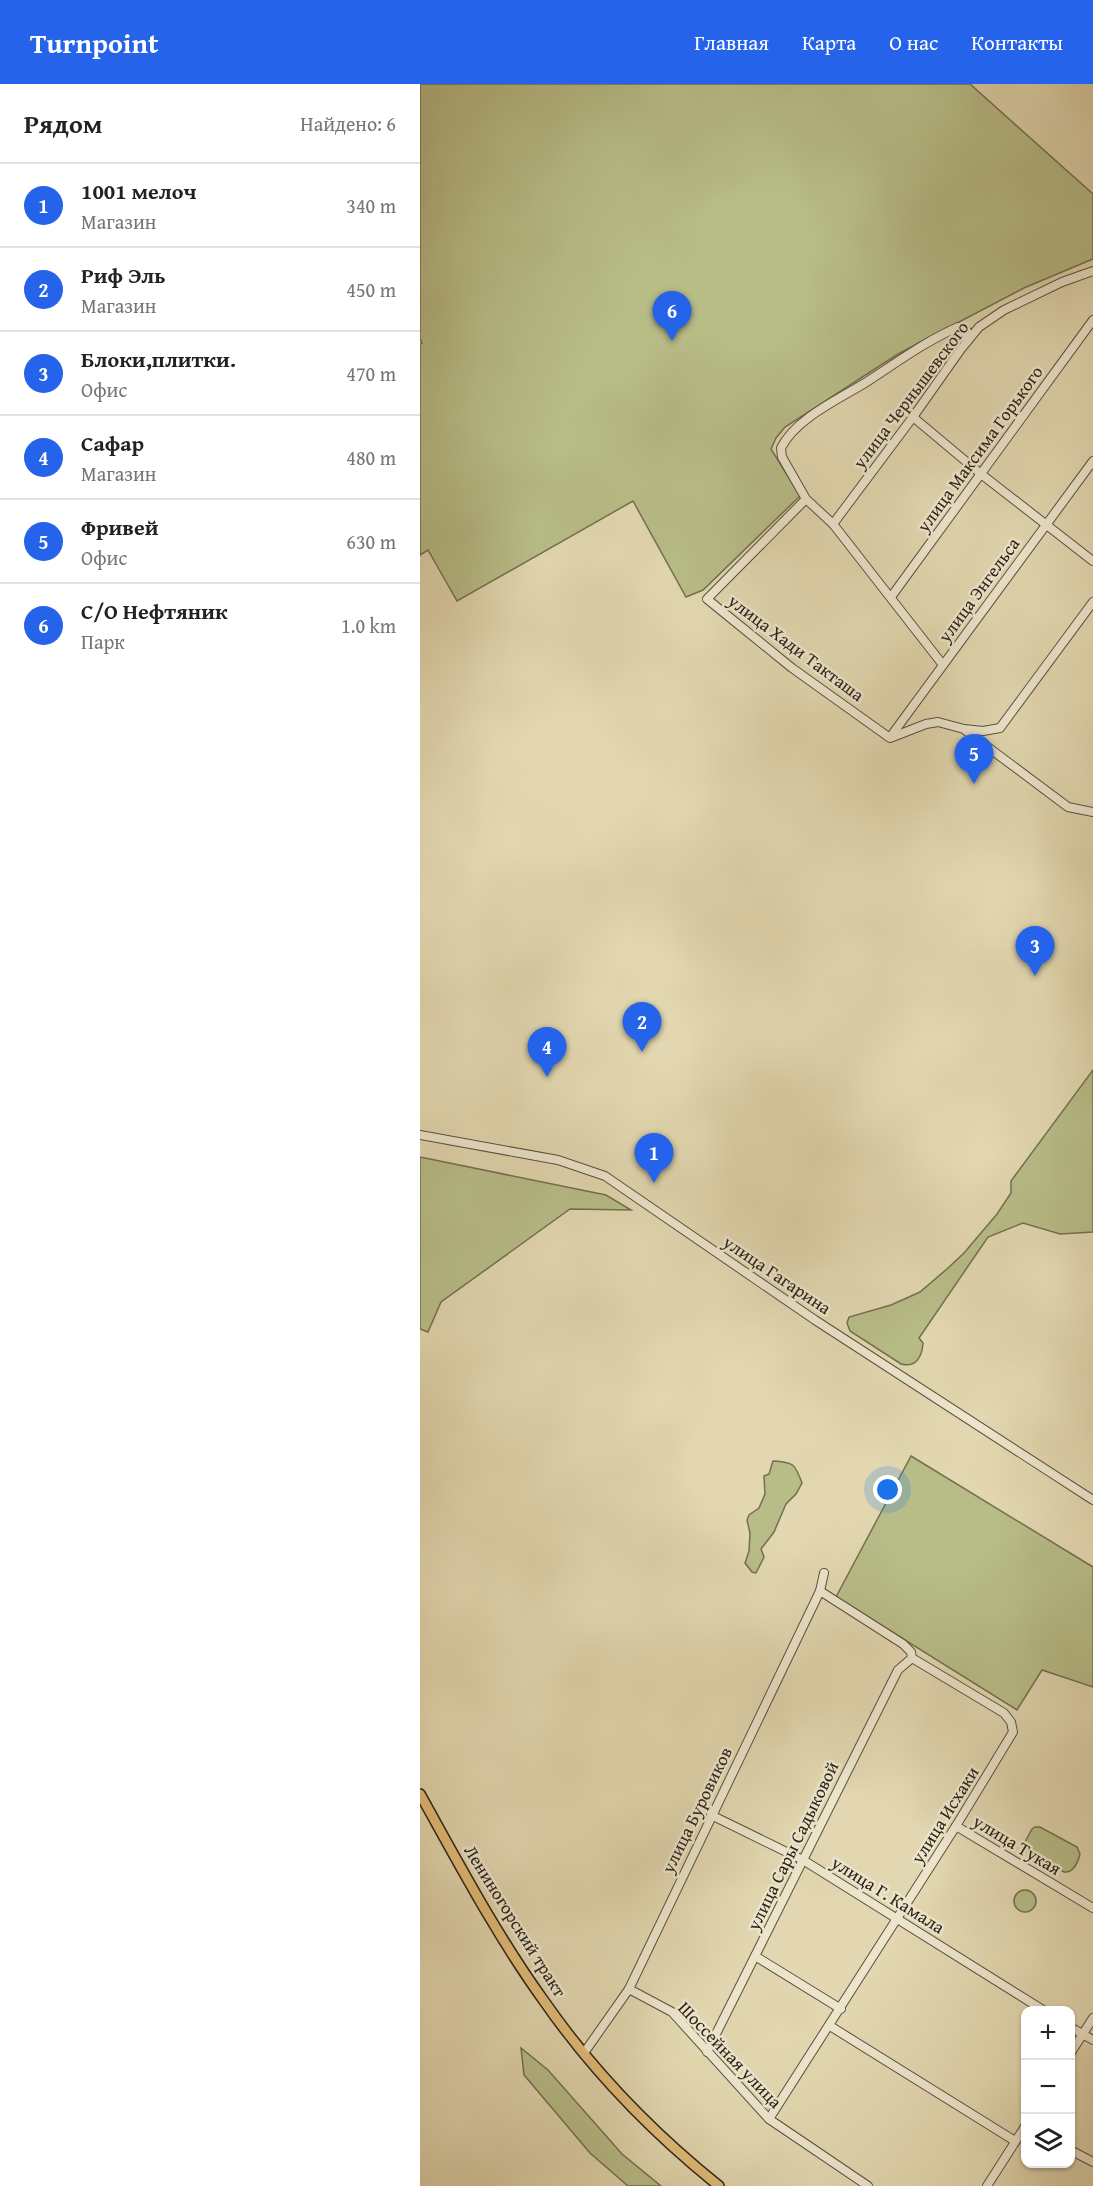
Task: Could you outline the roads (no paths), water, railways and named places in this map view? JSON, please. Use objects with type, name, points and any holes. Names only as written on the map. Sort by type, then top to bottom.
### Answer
[{"type":"main road","name":"Лениногорский тракт","points":[[420,1794],[511,1952],[544,2002],[584,2053],[641,2115],[692,2164],[719,2186]]},
{"type":"street","name":"улица Чернышевского","points":[[833,524],[979,327],[1004,310],[1062,282],[1093,271]]},
{"type":"street","name":"улица Максима Горького","points":[[891,597],[1092,324]]},
{"type":"street","points":[[943,665],[833,524],[806,499],[781,453],[781,448],[788,437],[815,413],[918,348],[958,327],[967,331],[967,341]]},
{"type":"street","points":[[913,417],[981,474],[1093,561]]},
{"type":"street","name":"улица Энгельса","points":[[890,738],[1093,461]]},
{"type":"street","name":"улица Хади Такташа","points":[[806,499],[707,599],[792,668],[890,738]]},
{"type":"street","points":[[890,738],[926,724],[938,722],[983,731],[1000,728],[1093,602]]},
{"type":"street","points":[[964,729],[1068,807],[1093,812]]},
{"type":"street","name":"улица Гагарина","points":[[420,1135],[558,1160],[605,1176],[815,1320],[1093,1500]]},
{"type":"street","name":"улица Буровиков","points":[[584,2053],[629,1989],[820,1591],[824,1573]]},
{"type":"street","name":"улица Исхаки","points":[[769,2119],[841,2009],[1013,1732],[1004,1713],[912,1658],[911,1652],[903,1644],[820,1591]]},
{"type":"street","name":"улица Сары Садыковой","points":[[707,2052],[898,1670],[912,1658]]},
{"type":"street","name":"улица Г. Камала","points":[[711,1815],[803,1860],[1038,2006]]},
{"type":"street","name":"улица Тукая","points":[[956,1826],[1093,1908]]},
{"type":"street","points":[[755,1956],[841,2009]]},
{"type":"street","name":"Шоссейная улица","points":[[629,1989],[672,2012],[769,2119],[868,2186]]},
{"type":"street","points":[[1075,2047],[1093,2018]]},
{"type":"street","points":[[830,2026],[1015,2141]]},
{"type":"street","points":[[1075,2030],[1093,2040]]},
{"type":"street","points":[[987,2186],[1021,2132]]},
{"type":"street","points":[[1075,2152],[1093,2162]]},
{"type":"place","name":"С/О Нефтяник","points":[[672,341]]},
{"type":"place","name":"Фривей","points":[[974,784]]},
{"type":"place","name":"Блоки,плитки.","points":[[1035,976]]},
{"type":"place","name":"Риф Эль","points":[[642,1052]]},
{"type":"place","name":"Сафар","points":[[547,1077]]},
{"type":"place","name":"1001 мелоч","points":[[654,1183]]}]
